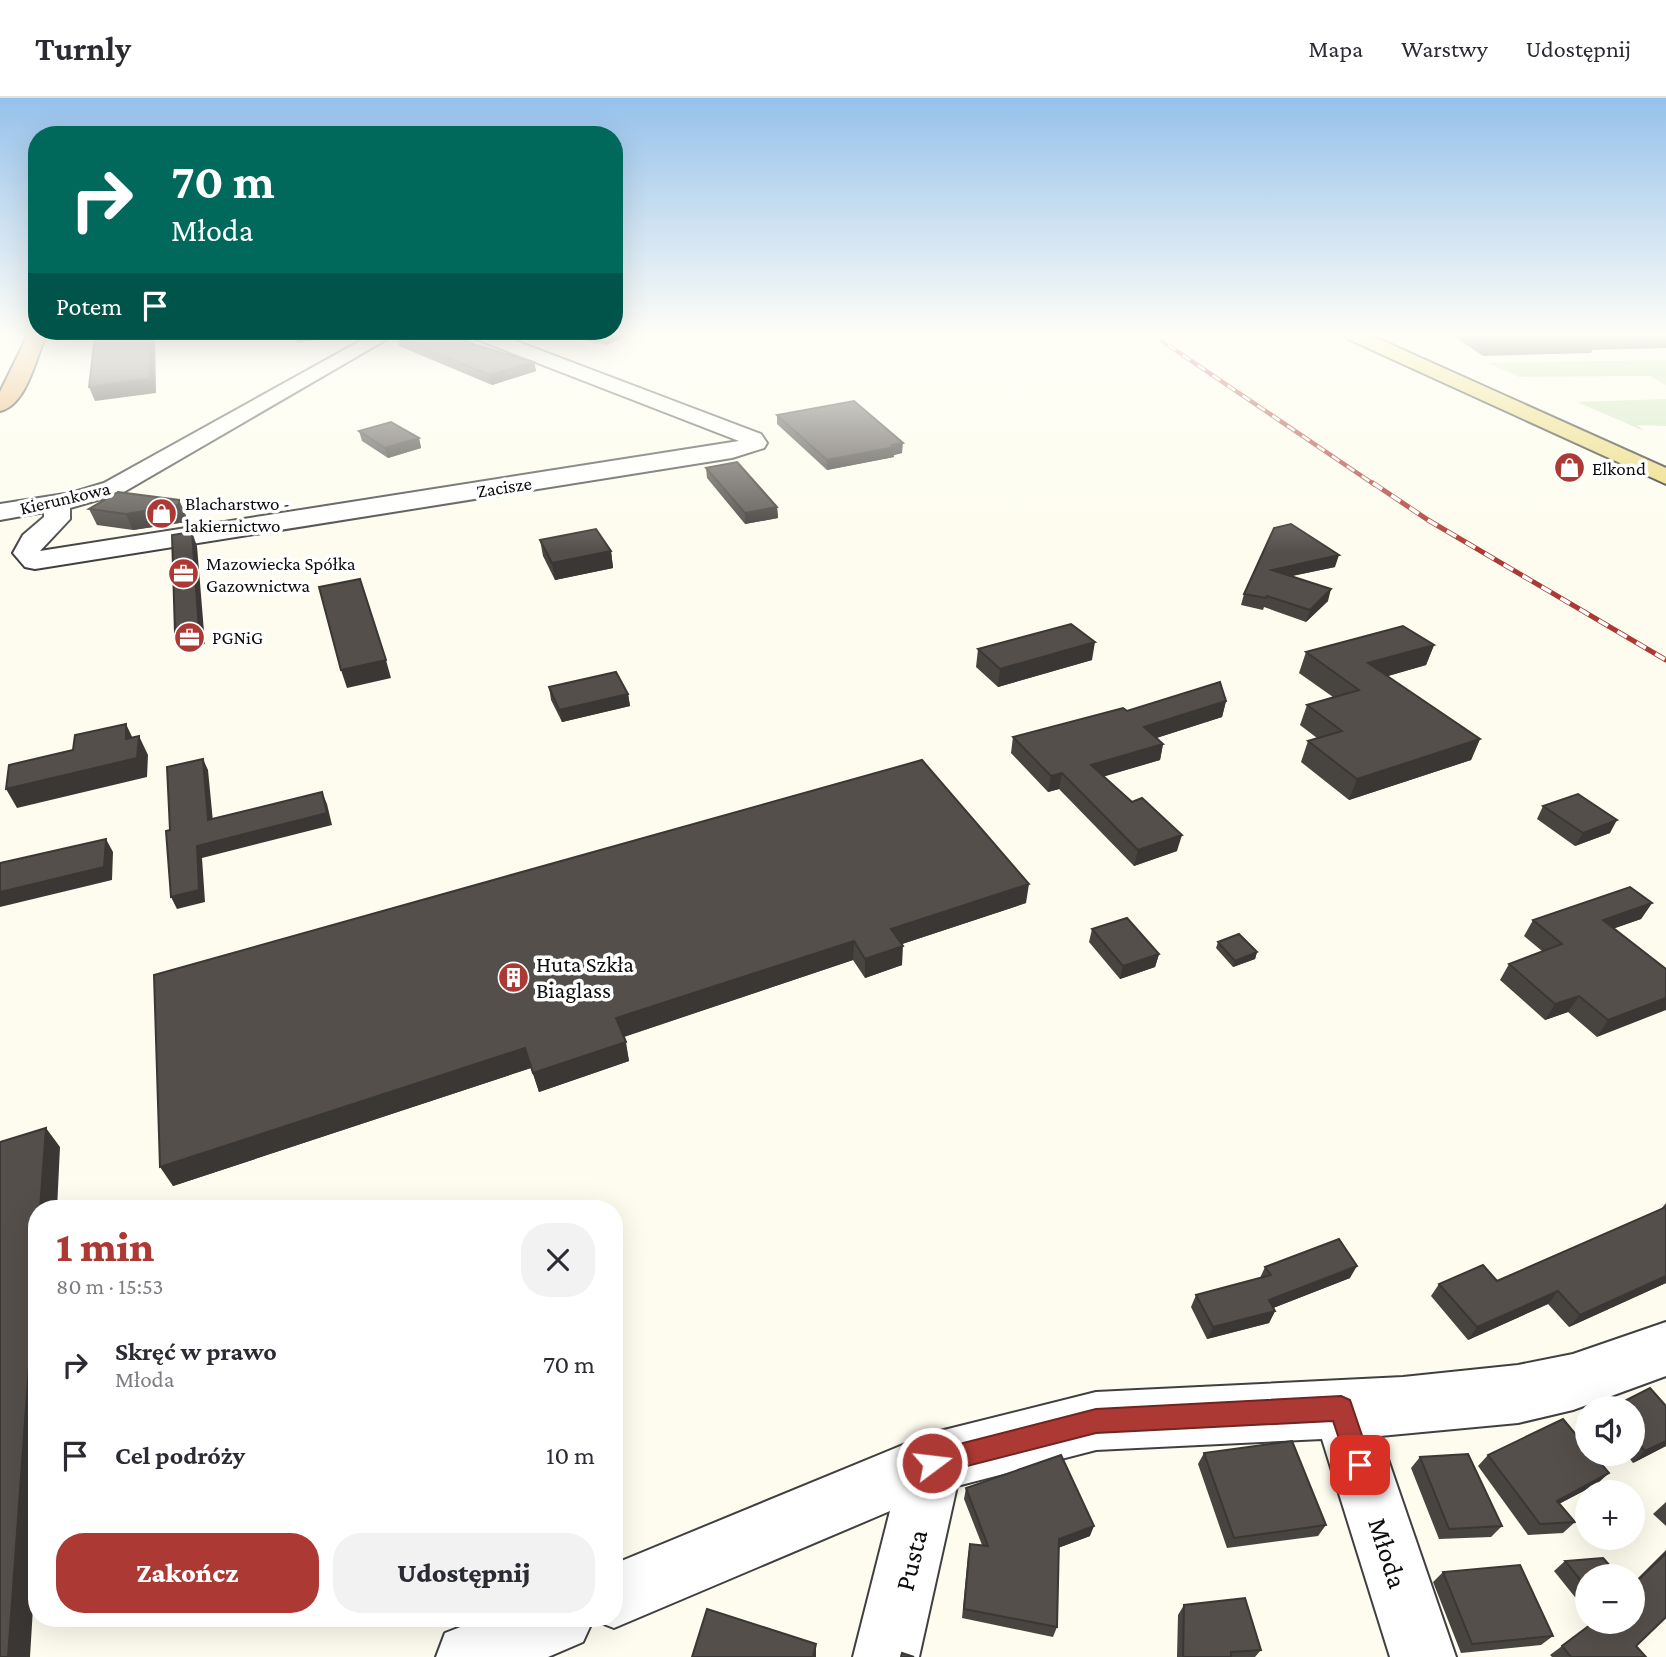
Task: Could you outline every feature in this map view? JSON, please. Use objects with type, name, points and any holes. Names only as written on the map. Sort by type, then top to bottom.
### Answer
[{"type":"main road","points":[[1514,408],[1666,477]]},
{"type":"street","name":"Kierunkowa","points":[[0,512],[95,494],[129,480],[257,408]]},
{"type":"street","name":"Zacisze","points":[[57,503],[57,519],[28,546],[26,553],[35,561],[732,451],[756,443],[753,439],[672,408]]},
{"type":"street","points":[[623,1592],[932,1463],[1096,1421],[1402,1406],[1549,1389],[1666,1349]]},
{"type":"street","name":"Młoda","points":[[1341,1408],[1423,1657]]},
{"type":"street","name":"Pusta","points":[[886,1657],[932,1463]]},
{"type":"street","points":[[469,1657],[541,1627]]},
{"type":"green space","points":[[1590,408],[1666,408],[1666,426],[1637,425],[1644,431]]},
{"type":"building","points":[[817,408],[862,408],[903,443],[892,445],[895,447],[827,460],[777,415]]},
{"type":"building","points":[[391,422],[419,438],[385,448],[359,431]]},
{"type":"building","points":[[737,462],[777,507],[745,513],[706,468]]},
{"type":"building","points":[[118,492],[179,500],[179,505],[126,514],[89,509]]},
{"type":"building","points":[[1291,524],[1339,555],[1272,570],[1331,589],[1310,610],[1267,596],[1244,594],[1274,528]]},
{"type":"building","points":[[596,529],[611,551],[552,563],[540,540]]},
{"type":"building","points":[[192,532],[199,629],[175,633],[172,535]]},
{"type":"building","points":[[360,579],[386,660],[341,670],[319,587]]},
{"type":"building","points":[[1071,624],[1095,642],[1000,669],[978,649]]},
{"type":"building","points":[[1403,626],[1434,645],[1368,663],[1480,739],[1357,779],[1308,741],[1342,731],[1307,705],[1359,690],[1306,652]]},
{"type":"building","points":[[616,672],[628,694],[559,710],[549,687]]},
{"type":"building","points":[[1220,682],[1226,701],[1144,727],[1163,744],[1091,765],[1132,802],[1142,798],[1182,835],[1138,850],[1062,773],[1051,776],[1013,737],[1123,708],[1127,711]]},
{"type":"building","points":[[126,724],[126,739],[139,736],[137,758],[6,789],[9,765],[73,750],[75,735]]},
{"type":"building","points":[[203,759],[208,820],[322,792],[327,813],[197,846],[199,890],[171,897],[166,831],[170,830],[167,767]]},
{"type":"building","name":"Huta Szkła Biaglass","points":[[922,760],[1029,884],[891,929],[903,946],[865,959],[854,941],[616,1018],[626,1042],[533,1073],[525,1048],[160,1167],[154,975]]},
{"type":"building","points":[[1578,794],[1617,820],[1583,833],[1543,806]]},
{"type":"building","points":[[106,839],[104,867],[0,892],[0,863]]},
{"type":"building","points":[[1630,887],[1652,903],[1603,920],[1666,969],[1666,998],[1608,1020],[1579,996],[1555,1004],[1509,964],[1562,944],[1533,920]]},
{"type":"building","points":[[1127,918],[1159,954],[1123,966],[1092,929]]},
{"type":"building","points":[[1239,934],[1257,952],[1235,961],[1218,942]]},
{"type":"building","points":[[46,1128],[41,1200],[28,1200],[28,1380],[8,1657],[0,1657],[0,1142]]},
{"type":"building","points":[[1666,1207],[1666,1276],[1580,1315],[1558,1291],[1477,1327],[1439,1284],[1483,1265],[1497,1281]]},
{"type":"building","points":[[1339,1239],[1357,1266],[1269,1300],[1275,1311],[1213,1327],[1196,1295],[1271,1275],[1265,1267]]},
{"type":"building","points":[[1650,1388],[1666,1406],[1666,1441],[1645,1451],[1645,1396],[1634,1396]]},
{"type":"building","points":[[1563,1419],[1575,1434],[1575,1466],[1603,1466],[1609,1473],[1596,1480],[1575,1480],[1575,1491],[1557,1501],[1575,1522],[1540,1524],[1488,1455]]},
{"type":"building","points":[[1292,1441],[1326,1525],[1234,1538],[1204,1453]]},
{"type":"building","points":[[1468,1454],[1502,1526],[1449,1529],[1420,1457]]},
{"type":"building","points":[[1061,1455],[1094,1526],[1059,1539],[1057,1627],[964,1609],[970,1544],[988,1546],[966,1488]]},
{"type":"building","points":[[1666,1553],[1666,1617],[1636,1646],[1646,1657],[1571,1657],[1562,1646],[1578,1634],[1645,1634],[1645,1573]]},
{"type":"building","points":[[1603,1558],[1608,1564],[1575,1564],[1575,1573],[1565,1561]]},
{"type":"building","points":[[1520,1565],[1553,1636],[1472,1644],[1443,1572]]},
{"type":"building","points":[[1245,1598],[1261,1650],[1231,1652],[1231,1657],[1183,1657],[1184,1605]]},
{"type":"building","points":[[707,1609],[816,1644],[813,1657],[692,1657]]},
{"type":"railway","points":[[1261,408],[1375,485]]},
{"type":"railway","points":[[1373,483],[1428,520],[1666,660]]},
{"type":"place","name":"Elkond","points":[[1569,468]]},
{"type":"place","name":"Blacharstwo - lakiernictwo","points":[[162,514]]},
{"type":"place","name":"Mazowiecka Spółka Gazownictwa","points":[[183,574]]},
{"type":"place","name":"PGNiG","points":[[189,637]]},
{"type":"place","name":"Huta Szkła Biaglass","points":[[513,977]]},
{"type":"route","points":[[932,1463],[1096,1421],[1341,1408],[1360,1465]]}]
